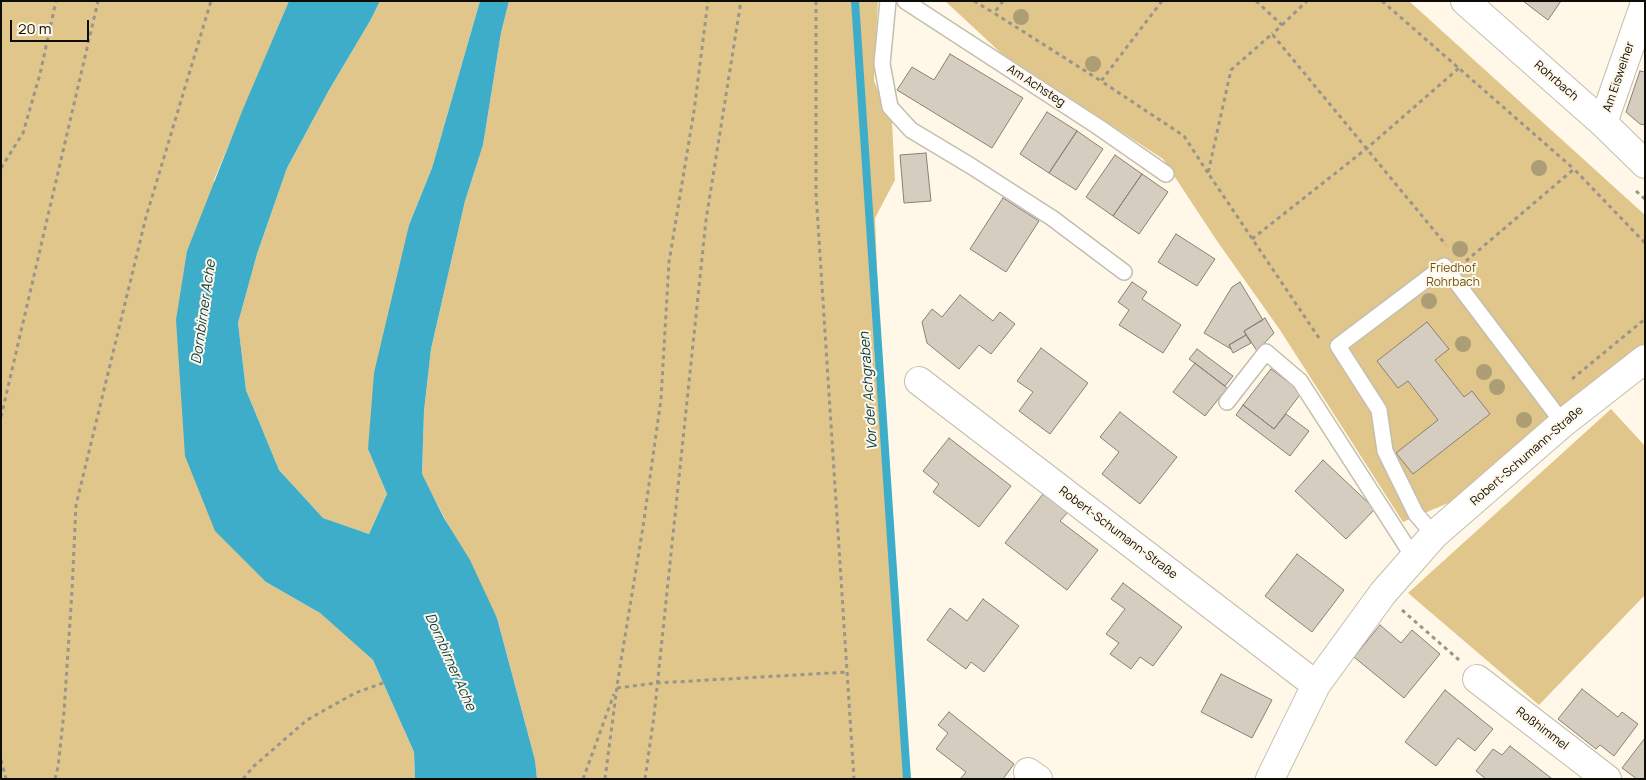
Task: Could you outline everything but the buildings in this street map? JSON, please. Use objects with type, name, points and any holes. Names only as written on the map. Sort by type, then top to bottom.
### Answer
[{"type":"street","name":"Rohrbach","points":[[1465,1],[1603,123],[1645,164]]},
{"type":"street","name":"Am Eisweiher","points":[[1603,123],[1645,3]]},
{"type":"street","name":"Robert-Schumann-Straße","points":[[1270,779],[1316,685],[1383,593],[1414,558],[1434,536],[1563,423],[1645,359]]},
{"type":"street","name":"Robert-Schumann-Straße","points":[[919,381],[1316,685]]},
{"type":"street","name":"Roßhimmel","points":[[1477,679],[1608,779]]},
{"type":"lane","points":[[888,1],[882,64],[890,108],[911,130],[1052,218],[1124,272]]},
{"type":"lane","name":"Am Achsteg","points":[[905,1],[1100,128],[1166,174]]},
{"type":"lane","points":[[1434,536],[1416,514],[1385,451],[1379,410],[1338,346],[1444,266],[1563,423]]},
{"type":"lane","points":[[1227,402],[1266,352],[1300,381],[1414,558]]},
{"type":"path","points":[[1,168],[23,133],[40,74],[56,1]]},
{"type":"path","points":[[1,417],[98,1]]},
{"type":"path","points":[[55,779],[65,703],[76,505],[146,218],[211,1]]},
{"type":"path","points":[[605,779],[661,399],[669,262],[694,111],[708,1]]},
{"type":"path","points":[[645,779],[657,683],[706,220],[741,1]]},
{"type":"path","points":[[816,1],[816,194],[854,779]]},
{"type":"path","points":[[974,1],[1184,136],[1320,338],[1338,346]]},
{"type":"path","points":[[994,13],[1003,1]]},
{"type":"path","points":[[1101,81],[1162,1]]},
{"type":"path","points":[[1256,1],[1282,25]]},
{"type":"path","points":[[1208,173],[1231,70],[1307,1]]},
{"type":"path","points":[[1382,1],[1574,169],[1645,243]]},
{"type":"path","points":[[1272,34],[1449,249]]},
{"type":"path","points":[[1252,238],[1366,148],[1459,68]]},
{"type":"path","points":[[1462,264],[1574,169]]},
{"type":"path","points":[[1383,593],[1456,656],[1477,679]]},
{"type":"path","points":[[617,688],[657,683],[848,672]]},
{"type":"path","points":[[243,779],[254,766],[307,720],[355,693],[383,683]]},
{"type":"path","points":[[583,779],[617,688]]},
{"type":"path","points":[[1,760],[6,779]]},
{"type":"green space","points":[[1,1],[289,1],[214,180],[266,582],[320,613],[373,660],[414,752],[415,779],[1,779]]},
{"type":"green space","points":[[380,1],[480,1],[432,168],[409,225],[368,449],[387,494],[369,534],[323,518],[279,470],[246,390],[238,323],[257,254],[287,168]]},
{"type":"green space","points":[[509,1],[878,1],[874,81],[892,122],[895,180],[875,218],[885,459],[910,779],[537,779],[535,760],[497,618],[422,475],[424,411],[431,349],[465,201],[483,145],[501,33]]},
{"type":"green space","name":"Friedhof Rohrbach","points":[[945,1],[1409,1],[1645,215],[1645,345],[1458,499],[1403,522],[1280,330],[1217,241],[1163,159],[1001,53]]},
{"type":"green space","points":[[1611,409],[1645,446],[1645,595],[1539,705],[1408,593]]},
{"type":"water","name":"Dornbirner Ache","points":[[289,1],[380,1],[287,168],[257,254],[238,323],[246,390],[279,470],[323,518],[369,534],[387,494],[368,449],[374,373],[409,225],[432,168],[480,1],[509,1],[501,33],[483,145],[465,201],[431,349],[424,411],[422,474],[444,518],[470,560],[497,618],[535,760],[537,779],[415,779],[414,752],[373,660],[320,613],[266,582],[215,531],[185,456],[176,320],[187,251],[243,109]]},
{"type":"waterway","name":"Vor der Achgraben","points":[[855,1],[907,779]]}]
